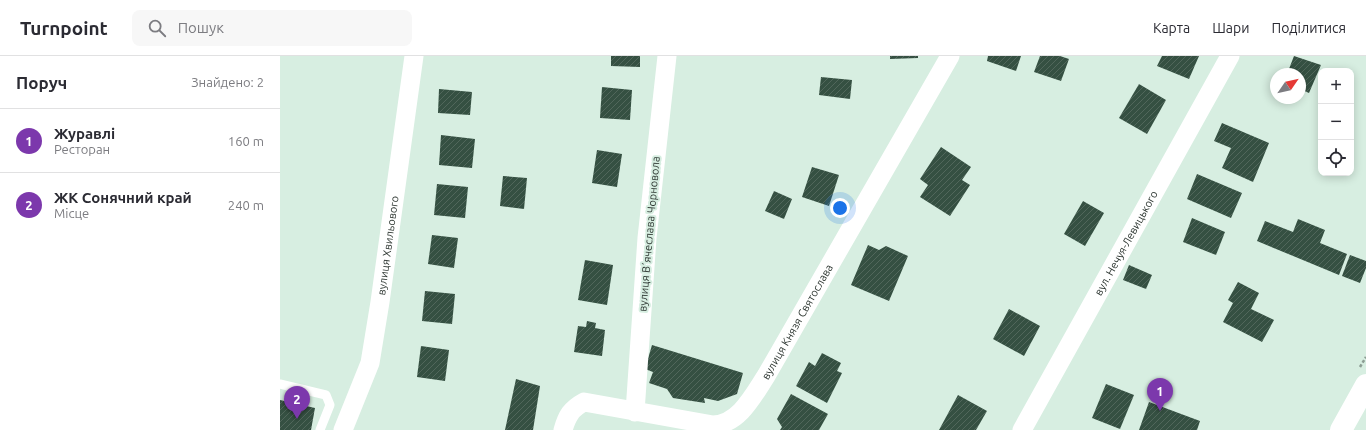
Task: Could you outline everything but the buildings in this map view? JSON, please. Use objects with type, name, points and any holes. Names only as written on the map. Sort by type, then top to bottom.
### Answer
[{"type":"highway","points":[[1341,430],[1366,385]]},
{"type":"street","name":"вулиця Хвильового","points":[[343,430],[370,363],[380,302],[414,56]]},
{"type":"street","name":"вулиця Вʼячеслава Чорновола","points":[[635,412],[647,238],[667,56]]},
{"type":"street","name":"вулиця Князя Святослава","points":[[563,430],[569,413],[573,408],[584,402],[635,412],[712,424],[721,424],[736,416],[752,398],[766,376],[950,56]]},
{"type":"street","name":"вул. Нечуя-Левицького","points":[[1022,430],[1230,56]]},
{"type":"lane","points":[[280,384],[326,395],[330,405],[320,430]]},
{"type":"place","name":"Журавлі","points":[[1160,411]]},
{"type":"place","name":"ЖК Сонячний край","points":[[297,419]]}]
